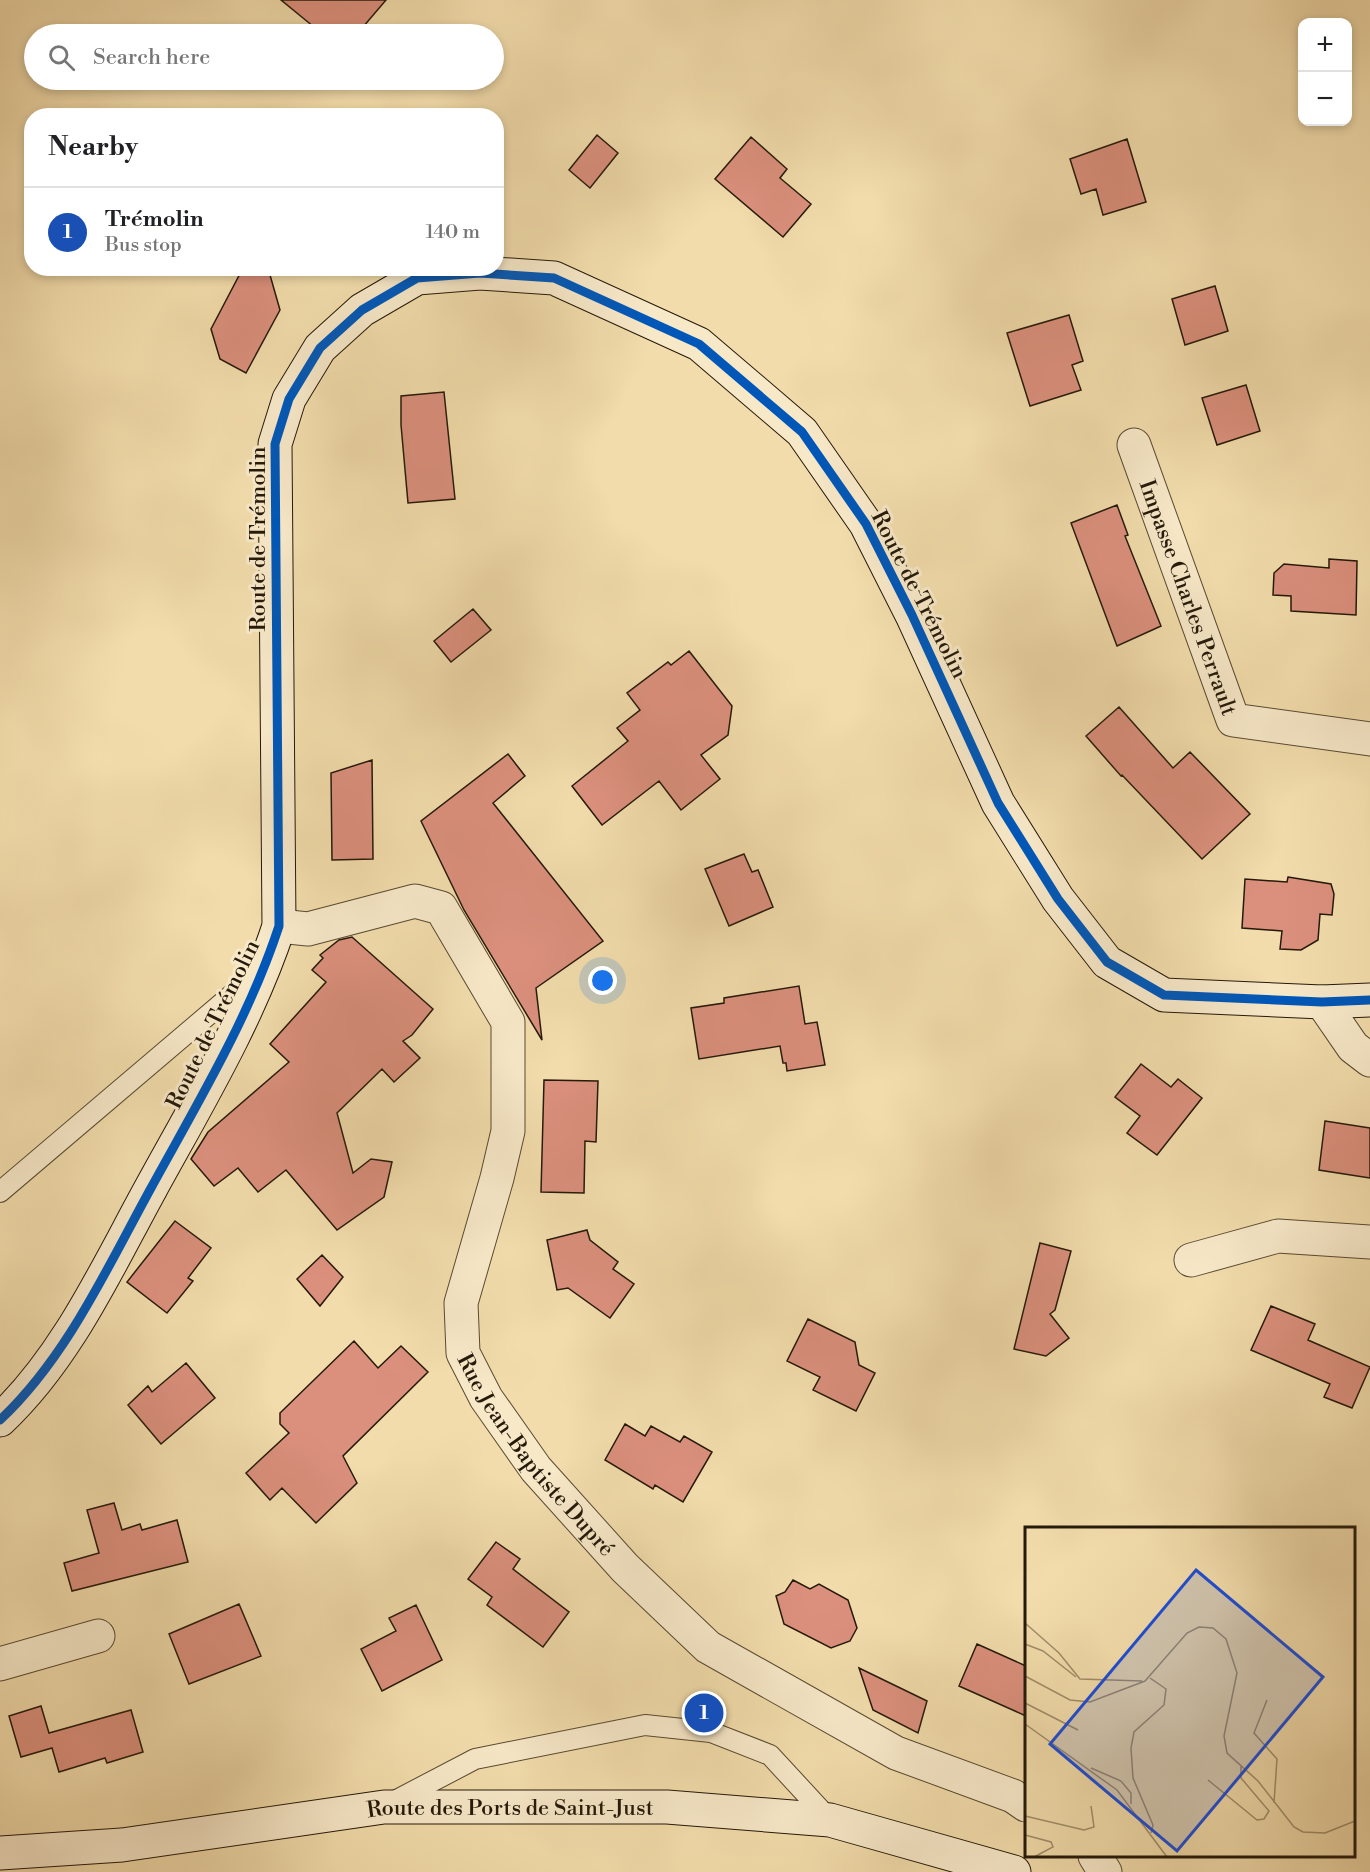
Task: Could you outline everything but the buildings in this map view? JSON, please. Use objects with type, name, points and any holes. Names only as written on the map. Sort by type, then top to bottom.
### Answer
[{"type":"street","name":"Route de Trémolin","points":[[504,275],[554,278],[699,344],[802,432],[866,524],[912,615],[998,803],[1058,898],[1107,962],[1164,995],[1322,1002],[1370,1000]]},
{"type":"street","name":"Route de Trémolin","points":[[0,1420],[29,1392],[86,1306],[207,1086],[266,967],[279,926],[275,444],[289,399],[320,348],[362,310],[417,278],[442,276]]},
{"type":"street","name":"Impasse Charles Perrault","points":[[1134,445],[1233,720],[1370,739]]},
{"type":"street","name":"Rue Jean-Baptiste Dupré","points":[[279,926],[308,929],[415,901],[441,908],[508,1022],[508,1131],[461,1303],[463,1353],[486,1398],[536,1469],[625,1568],[708,1647],[896,1753],[1013,1796],[1025,1803]]},
{"type":"street","points":[[1322,1002],[1353,1047],[1370,1060]]},
{"type":"street","points":[[1191,1260],[1278,1236],[1370,1242]]},
{"type":"street","points":[[0,1664],[98,1636]]},
{"type":"street","name":"Route des Ports de Saint-Just","points":[[0,1853],[122,1845],[384,1807],[667,1807],[830,1820],[1014,1872]]},
{"type":"street","points":[[1096,1857],[1105,1872]]},
{"type":"lane","points":[[0,1192],[266,967]]},
{"type":"lane","points":[[384,1807],[475,1759],[645,1725],[711,1732],[771,1755],[830,1820]]},
{"type":"cycle path","points":[[504,275],[554,278],[699,344],[802,432],[866,524],[912,615],[998,803],[1058,899],[1107,962],[1164,995],[1322,1002],[1370,1000]]},
{"type":"cycle path","points":[[0,1420],[46,1368],[66,1340],[102,1280],[221,1060],[253,994],[279,926],[275,444],[289,399],[320,348],[362,310],[417,278],[442,276]]},
{"type":"place","name":"Trémolin","points":[[704,1713]]}]
